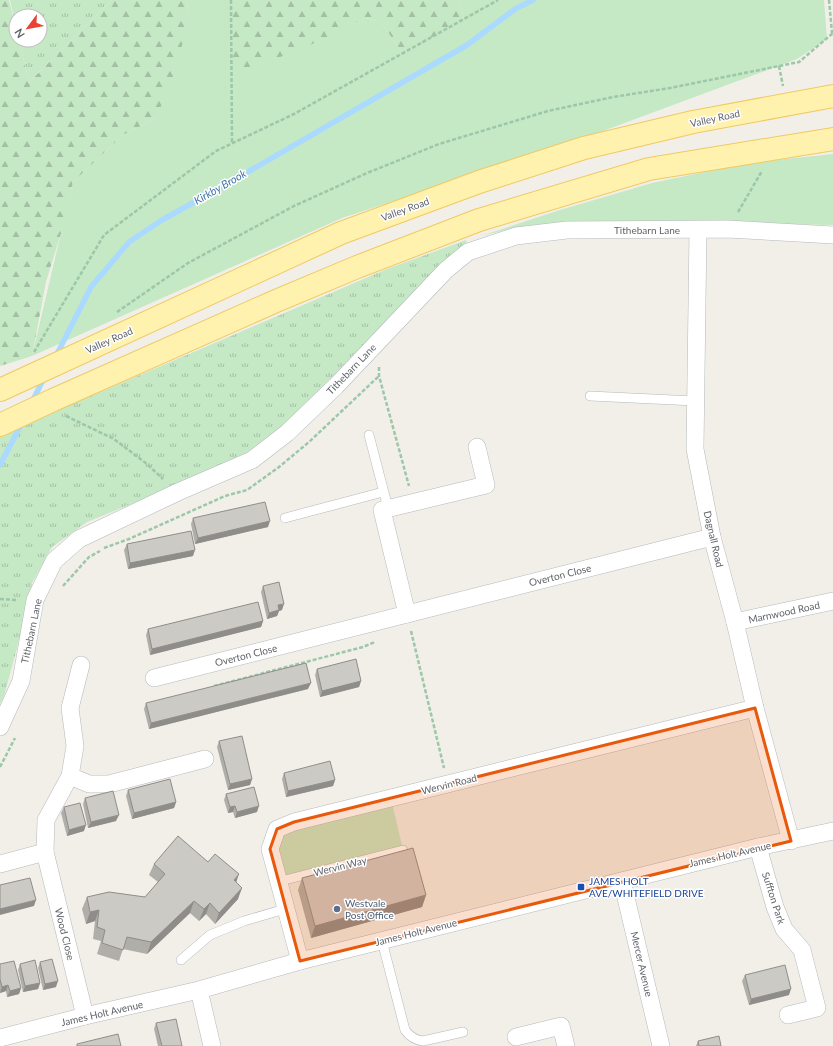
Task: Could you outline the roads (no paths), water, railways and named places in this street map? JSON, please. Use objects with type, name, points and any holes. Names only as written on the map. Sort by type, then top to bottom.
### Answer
[{"type":"main road","name":"Valley Road","points":[[8,386],[341,233],[479,182],[584,148],[693,122],[833,96]]},
{"type":"main road","points":[[0,425],[268,304],[357,267],[479,220],[649,169],[833,139]]},
{"type":"street","name":"Tithebarn Lane","points":[[0,727],[21,681],[35,600],[54,561],[79,539],[178,492],[252,460],[287,433],[336,386],[446,270],[468,252],[516,236],[567,230],[727,229],[833,235]]},
{"type":"street","name":"Dagnall Road","points":[[698,230],[695,449],[712,537],[735,622],[755,708],[791,841]]},
{"type":"street","points":[[407,614],[382,510],[486,485],[477,447]]},
{"type":"street","name":"Overton Close","points":[[154,678],[712,537]]},
{"type":"street","name":"Marnwood Road","points":[[735,622],[833,601]]},
{"type":"street","name":"Wood Close","points":[[81,665],[70,708],[75,746],[70,776],[46,820],[45,852],[85,1016]]},
{"type":"street","name":"Wervin Road","points":[[300,961],[277,882],[270,849],[277,829],[294,822],[755,708]]},
{"type":"street","points":[[70,776],[89,784],[109,784],[205,759]]},
{"type":"street","name":"James Holt Avenue","points":[[0,1038],[85,1016],[199,990],[300,961],[758,847],[833,831]]},
{"type":"street","name":"Suffton Park","points":[[758,847],[775,907],[784,929],[802,950],[817,1008],[788,1015]]},
{"type":"street","points":[[0,864],[45,852]]},
{"type":"street","name":"Mercer Avenue","points":[[622,881],[661,1046]]},
{"type":"street","points":[[199,990],[212,1046]]},
{"type":"street","points":[[516,1037],[561,1026],[566,1046]]},
{"type":"lane","points":[[590,396],[695,401]]},
{"type":"lane","points":[[369,435],[388,508]]},
{"type":"lane","points":[[285,518],[383,492]]},
{"type":"lane","name":"Wervin Way","points":[[277,882],[403,850]]},
{"type":"lane","points":[[181,960],[210,935],[244,921],[285,910]]},
{"type":"lane","points":[[382,941],[405,1030],[410,1036],[418,1041],[423,1041],[463,1032]]},
{"type":"waterway","name":"Kirkby Brook","points":[[55,358],[91,287],[129,242],[162,220],[467,45],[515,9],[533,0]]},
{"type":"waterway","name":"Kirkby Brook","points":[[32,402],[45,376]]},
{"type":"waterway","name":"Kirkby Brook","points":[[0,465],[22,423]]},
{"type":"place","name":"JAMES HOLT AVE/WHITEFIELD DRIVE","points":[[581,887]]},
{"type":"place","name":"Westvale Post Office","points":[[337,909]]}]
